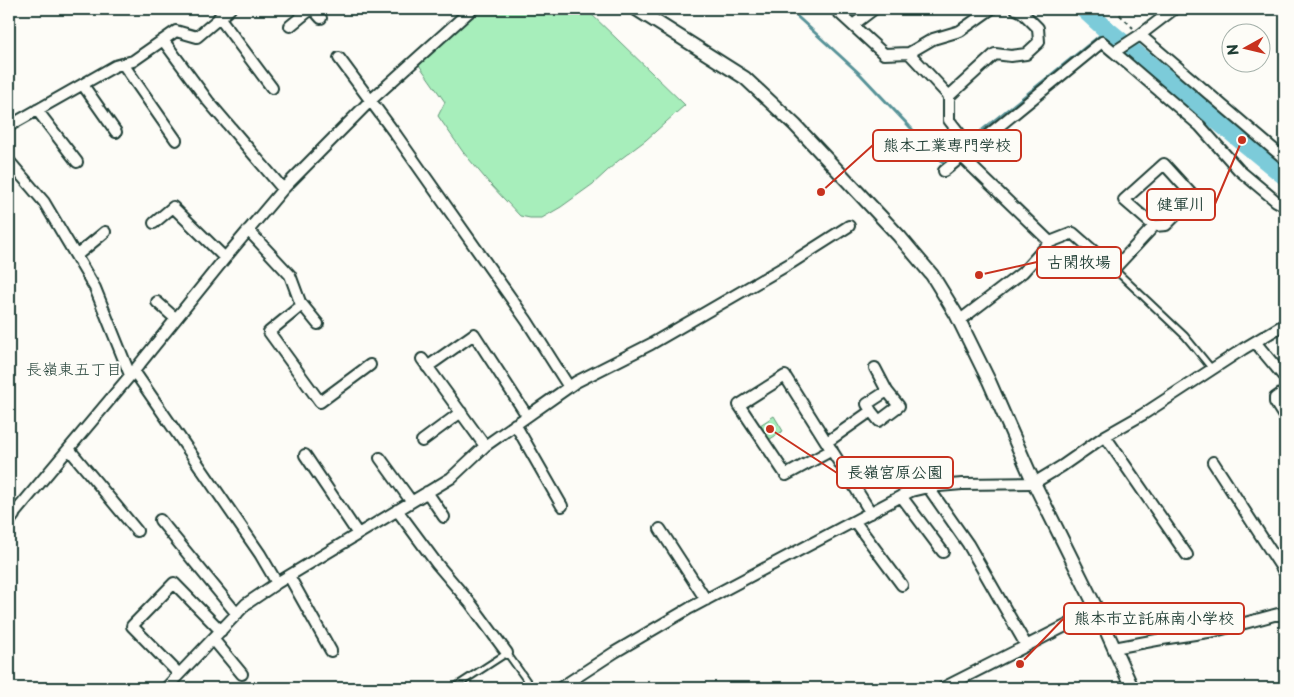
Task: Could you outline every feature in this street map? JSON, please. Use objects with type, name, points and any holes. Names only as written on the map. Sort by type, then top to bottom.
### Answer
[{"type":"street","points":[[9,126],[116,66],[133,61],[176,31],[197,37],[230,9]]},
{"type":"street","points":[[290,26],[312,9],[321,18]]},
{"type":"street","points":[[10,515],[132,373],[283,189],[371,100],[472,9]]},
{"type":"street","points":[[636,9],[745,78],[795,125],[899,236],[932,275],[960,321],[989,381],[1034,484],[1132,688]]},
{"type":"street","points":[[835,9],[884,54],[909,53],[933,39],[960,32],[991,9]]},
{"type":"street","points":[[853,26],[874,9]]},
{"type":"street","points":[[949,96],[996,54],[1011,56],[1026,54],[1039,42],[1038,28],[1022,12],[1016,9]]},
{"type":"street","points":[[1114,52],[1174,9]]},
{"type":"street","points":[[219,17],[272,88]]},
{"type":"street","points":[[1140,35],[1285,159]]},
{"type":"street","points":[[163,40],[208,101],[283,189]]},
{"type":"street","points":[[944,171],[1102,42],[1200,126],[1239,170],[1276,201],[1285,206]]},
{"type":"street","points":[[909,53],[949,96],[949,120],[971,148]]},
{"type":"street","points":[[339,58],[371,100],[522,313],[570,386]]},
{"type":"street","points":[[123,64],[176,140]]},
{"type":"street","points":[[83,84],[116,132]]},
{"type":"street","points":[[37,110],[77,162]]},
{"type":"street","points":[[961,156],[1050,242]]},
{"type":"street","points":[[9,161],[44,202],[95,288],[132,373],[260,554],[276,583]]},
{"type":"street","points":[[960,321],[1023,272],[1050,242],[1073,233],[1114,269],[1154,226],[1166,225],[1194,197],[1164,164],[1124,200],[1154,226]]},
{"type":"street","points":[[154,223],[173,207],[225,258]]},
{"type":"street","points":[[166,688],[246,604],[276,583],[451,478],[485,446],[570,386],[667,335],[791,263],[849,226]]},
{"type":"street","points":[[248,230],[290,275],[300,302],[318,324]]},
{"type":"street","points":[[76,256],[105,232]]},
{"type":"street","points":[[157,302],[176,319]]},
{"type":"street","points":[[302,305],[269,332],[320,402],[370,366]]},
{"type":"street","points":[[560,688],[615,652],[706,600],[911,491],[928,487],[962,484],[1034,484],[1105,436],[1142,415],[1285,324]]},
{"type":"street","points":[[485,446],[424,363],[474,334],[524,411]]},
{"type":"street","points":[[1255,342],[1285,378]]},
{"type":"street","points":[[875,368],[887,391],[899,406],[879,421],[867,404],[887,391]]},
{"type":"street","points":[[871,513],[829,446],[785,376],[739,405],[786,475],[829,446],[872,411]]},
{"type":"street","points":[[1285,391],[1275,398],[1275,402],[1285,418]]},
{"type":"street","points":[[422,441],[461,412]]},
{"type":"street","points":[[515,424],[562,506]]},
{"type":"street","points":[[1105,436],[1187,555]]},
{"type":"street","points":[[68,449],[137,531]]},
{"type":"street","points":[[305,455],[358,534]]},
{"type":"street","points":[[380,458],[411,501]]},
{"type":"street","points":[[1213,462],[1285,573]]},
{"type":"street","points":[[928,487],[968,544],[1026,645]]},
{"type":"street","points":[[427,492],[444,517]]},
{"type":"street","points":[[901,496],[943,552]]},
{"type":"street","points":[[397,510],[507,653]]},
{"type":"street","points":[[160,520],[237,614]]},
{"type":"street","points":[[854,522],[902,585]]},
{"type":"street","points":[[660,529],[706,600]]},
{"type":"street","points":[[289,576],[331,651]]},
{"type":"street","points":[[179,674],[132,626],[174,583],[221,630]]},
{"type":"street","points":[[943,688],[1096,610]]},
{"type":"street","points":[[1114,648],[1215,631],[1278,614],[1285,616]]},
{"type":"street","points":[[213,639],[242,674]]},
{"type":"lane","points":[[1114,269],[1186,336],[1212,369]]},
{"type":"lane","points":[[453,688],[507,653],[532,688]]},
{"type":"path","points":[[1114,9],[1140,35]]},
{"type":"green space","points":[[485,9],[586,9],[685,105],[593,184],[561,207],[542,218],[520,216],[463,152],[438,116],[445,102],[419,65],[422,60],[466,22]]},
{"type":"green space","points":[[774,416],[783,431],[767,441],[757,427]]},
{"type":"waterway","points":[[789,9],[861,75],[943,162]]},
{"type":"waterway","points":[[1084,9],[1285,176]]},
{"type":"waterway","points":[[975,136],[1107,30]]},
{"type":"place","name":"健軍川","points":[[1242,140]]},
{"type":"place","name":"熊本工業専門学校","points":[[821,192]]},
{"type":"place","name":"古閑牧場","points":[[979,275]]},
{"type":"place","name":"長嶺宮原公園","points":[[770,429]]},
{"type":"place","name":"熊本市立託麻南小学校","points":[[1020,664]]},
{"type":"district","name":"長嶺東五丁目","points":[[74,369]]}]
